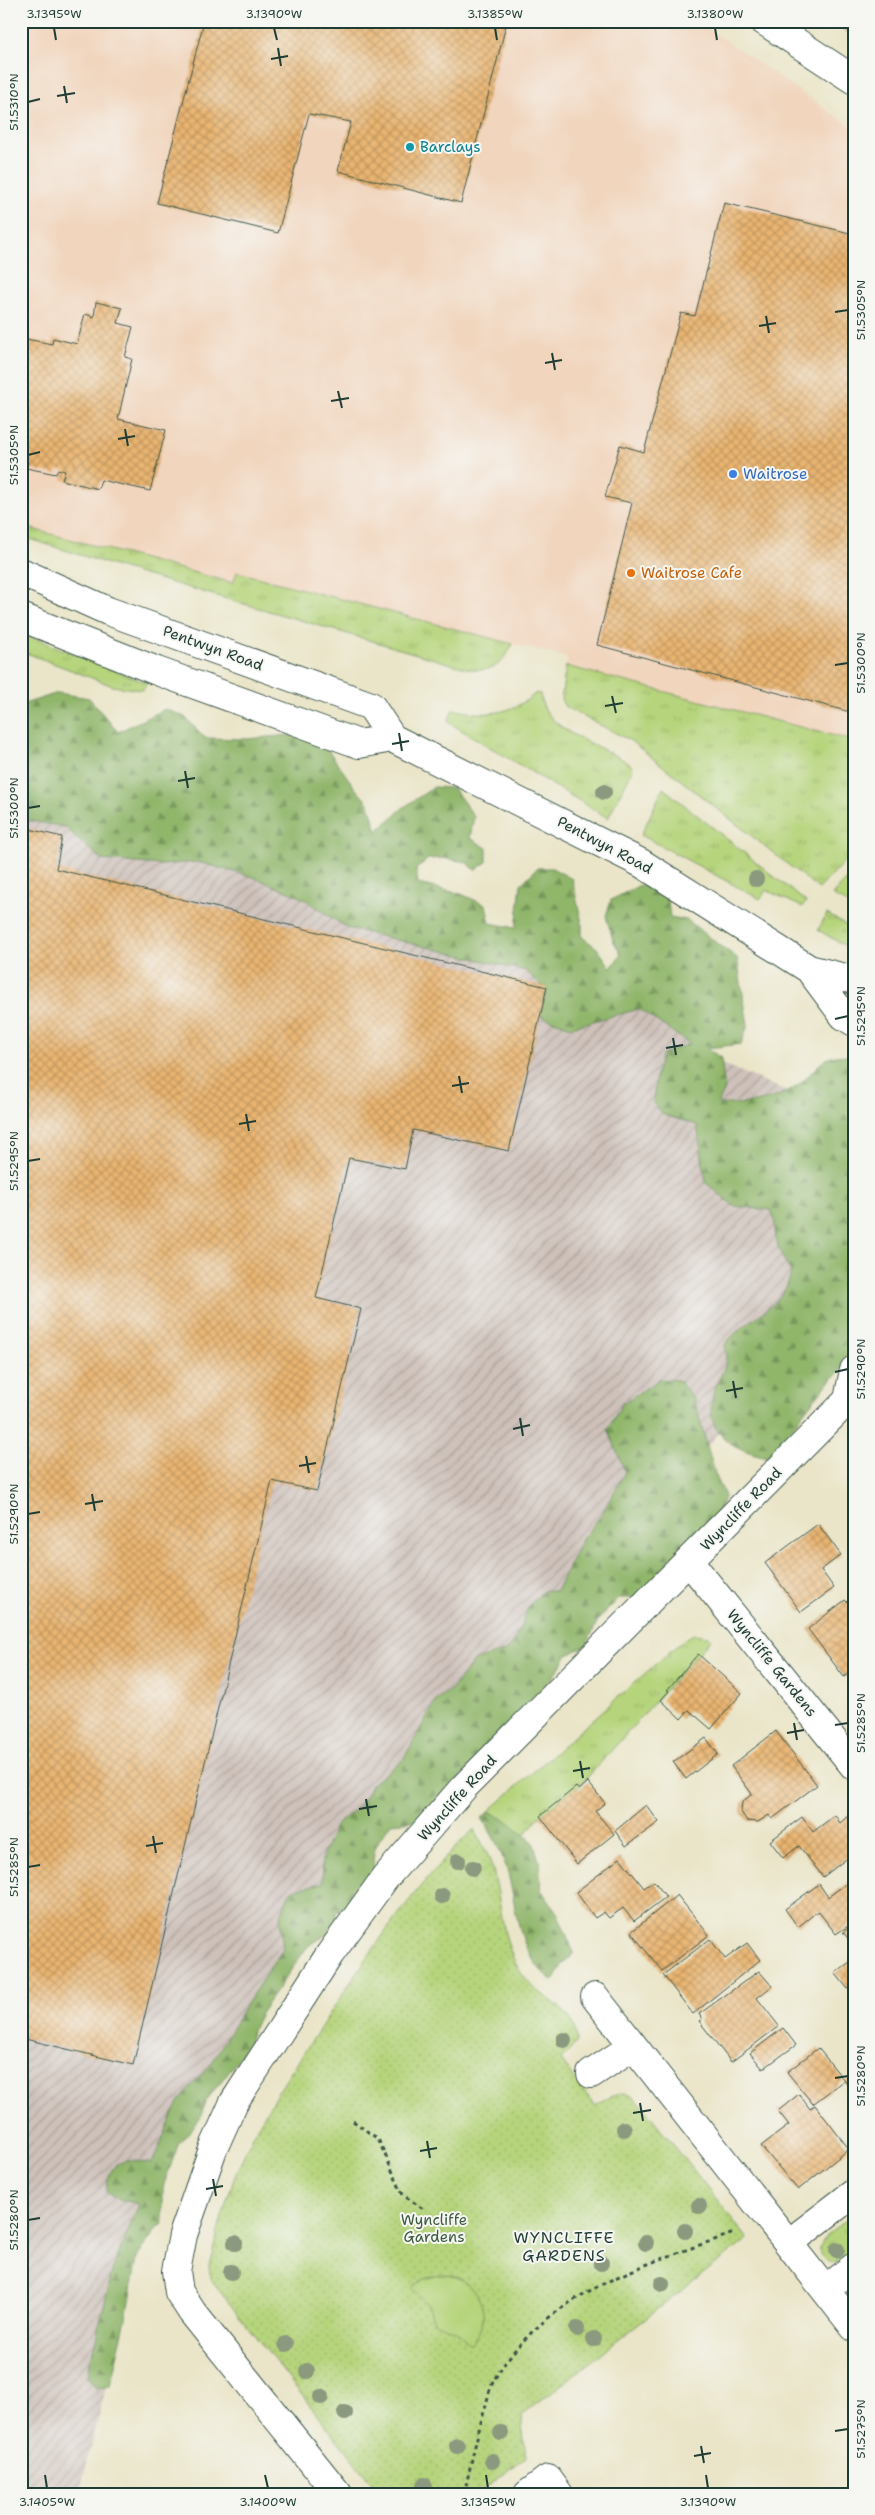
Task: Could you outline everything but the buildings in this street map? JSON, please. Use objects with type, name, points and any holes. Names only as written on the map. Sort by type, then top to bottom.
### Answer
[{"type":"street","points":[[764,21],[854,80]]},
{"type":"street","name":"Pentwyn Road","points":[[21,572],[108,611],[371,706],[392,738],[641,863],[809,969],[854,980]]},
{"type":"street","points":[[21,617],[156,671],[359,744],[392,738]]},
{"type":"street","name":"Pentwyn Road","points":[[809,969],[844,1016],[854,1022]]},
{"type":"street","name":"Wyncliffe Road","points":[[338,2494],[192,2312],[179,2292],[176,2271],[182,2235],[213,2149],[234,2102],[347,1931],[385,1878],[464,1787],[851,1399],[854,1370]]},
{"type":"street","name":"Wyncliffe Gardens","points":[[689,1561],[854,1766]]},
{"type":"street","points":[[595,1997],[854,2327]]},
{"type":"street","points":[[591,2074],[633,2046]]},
{"type":"street","points":[[789,2243],[854,2192]]},
{"type":"street","points":[[825,2289],[854,2267]]},
{"type":"street","points":[[528,2494],[548,2479],[559,2494]]},
{"type":"path","points":[[353,2121],[378,2139],[403,2195],[426,2211]]},
{"type":"path","points":[[464,2494],[480,2425],[493,2381],[527,2338],[559,2310],[604,2281],[770,2220]]},
{"type":"shaded area","points":[[21,21],[697,21],[854,128],[854,741],[566,666],[568,658],[237,573],[233,583],[21,526]]},
{"type":"shaded area","points":[[829,21],[854,21],[854,38]]},
{"type":"shaded area","points":[[21,786],[561,957],[720,1063],[854,1119],[838,1295],[412,1789],[180,2126],[135,2254],[124,2316],[79,2494],[21,2494]]},
{"type":"green space","points":[[21,526],[233,583],[237,572],[513,644],[504,659],[494,667],[482,670],[465,668],[124,569],[30,539],[21,535]]},
{"type":"green space","points":[[21,633],[147,683],[143,690],[113,686],[21,651]]},
{"type":"green space","points":[[566,666],[854,741],[854,851],[819,889],[631,741],[565,707],[561,699]]},
{"type":"green space","points":[[58,693],[89,698],[118,732],[165,709],[185,717],[205,738],[247,739],[301,734],[326,747],[355,788],[369,804],[377,831],[404,807],[434,787],[453,788],[474,816],[470,838],[487,848],[487,862],[475,870],[466,862],[442,858],[428,859],[416,869],[418,884],[461,894],[486,905],[490,923],[516,928],[521,884],[537,868],[552,868],[572,879],[582,923],[582,937],[597,948],[611,968],[621,954],[613,940],[606,916],[611,900],[640,885],[660,890],[668,902],[670,917],[687,920],[737,958],[748,1025],[741,1044],[707,1048],[721,1058],[725,1089],[718,1104],[747,1103],[775,1097],[793,1089],[819,1064],[826,1060],[843,1055],[854,1057],[854,1358],[830,1381],[810,1405],[772,1458],[746,1451],[725,1438],[717,1430],[711,1407],[716,1385],[725,1366],[725,1345],[733,1335],[781,1296],[791,1272],[784,1260],[776,1238],[774,1217],[771,1210],[734,1206],[706,1183],[697,1125],[664,1115],[653,1103],[656,1075],[662,1054],[690,1044],[639,1009],[571,1027],[540,1016],[547,987],[540,985],[526,971],[347,928],[303,898],[253,877],[198,862],[161,865],[102,860],[65,827],[21,819],[21,705]]},
{"type":"green space","points":[[536,693],[540,694],[544,708],[552,719],[564,729],[631,765],[633,769],[608,818],[448,722],[453,709],[476,713],[497,712],[517,706]]},
{"type":"green space","points":[[663,788],[806,902],[802,907],[766,890],[760,899],[641,835]]},
{"type":"green space","points":[[854,871],[854,899],[849,905],[832,895]]},
{"type":"green space","points":[[827,914],[854,930],[854,951],[818,930]]},
{"type":"green space","points":[[660,1379],[678,1380],[694,1399],[715,1474],[725,1496],[712,1526],[639,1598],[619,1598],[598,1620],[587,1644],[567,1656],[541,1695],[433,1805],[414,1821],[391,1823],[378,1842],[374,1852],[375,1874],[353,1904],[336,1912],[336,1929],[308,1946],[259,2015],[252,2030],[250,2044],[205,2102],[200,2119],[178,2145],[163,2187],[163,2224],[156,2229],[137,2258],[125,2323],[110,2386],[96,2387],[88,2378],[90,2363],[113,2268],[139,2204],[119,2199],[106,2192],[111,2172],[114,2167],[126,2161],[152,2164],[178,2102],[211,2064],[248,2001],[283,1949],[280,1916],[291,1890],[323,1883],[322,1857],[335,1826],[359,1807],[372,1784],[403,1760],[436,1701],[453,1688],[475,1660],[506,1651],[516,1637],[530,1604],[543,1591],[556,1591],[583,1538],[601,1515],[625,1472],[608,1429],[622,1404]]},
{"type":"green space","points":[[694,1634],[708,1636],[711,1639],[577,1789],[576,1787],[540,1816],[525,1834],[489,1811],[683,1640]]},
{"type":"green space","points":[[489,1811],[509,1822],[533,1842],[539,1860],[541,1890],[558,1914],[574,1953],[563,1964],[553,1981],[540,1970],[524,1942],[505,1863],[495,1840],[482,1818]]},
{"type":"green space","name":"Wyncliffe Gardens","points":[[474,1829],[487,1853],[492,1868],[505,1932],[515,1963],[531,1985],[565,2013],[572,2021],[576,2030],[577,2042],[561,2060],[595,2106],[609,2097],[625,2093],[638,2100],[748,2239],[521,2416],[526,2457],[477,2494],[380,2494],[210,2279],[209,2265],[225,2206],[237,2171],[254,2134],[274,2098],[390,1925],[451,1851]]},
{"type":"green space","points":[[854,2214],[854,2253],[836,2263],[827,2260],[819,2248],[826,2236]]},
{"type":"green space","points":[[440,2275],[462,2279],[472,2288],[480,2300],[483,2320],[478,2333],[470,2344],[456,2331],[434,2322],[429,2306],[411,2288],[424,2279]]},
{"type":"place","name":"Barclays","points":[[410,147]]},
{"type":"place","name":"Waitrose","points":[[733,474]]},
{"type":"place","name":"Waitrose Cafe","points":[[631,573]]},
{"type":"district","name":"WYNCLIFFE GARDENS","points":[[564,2246]]}]
